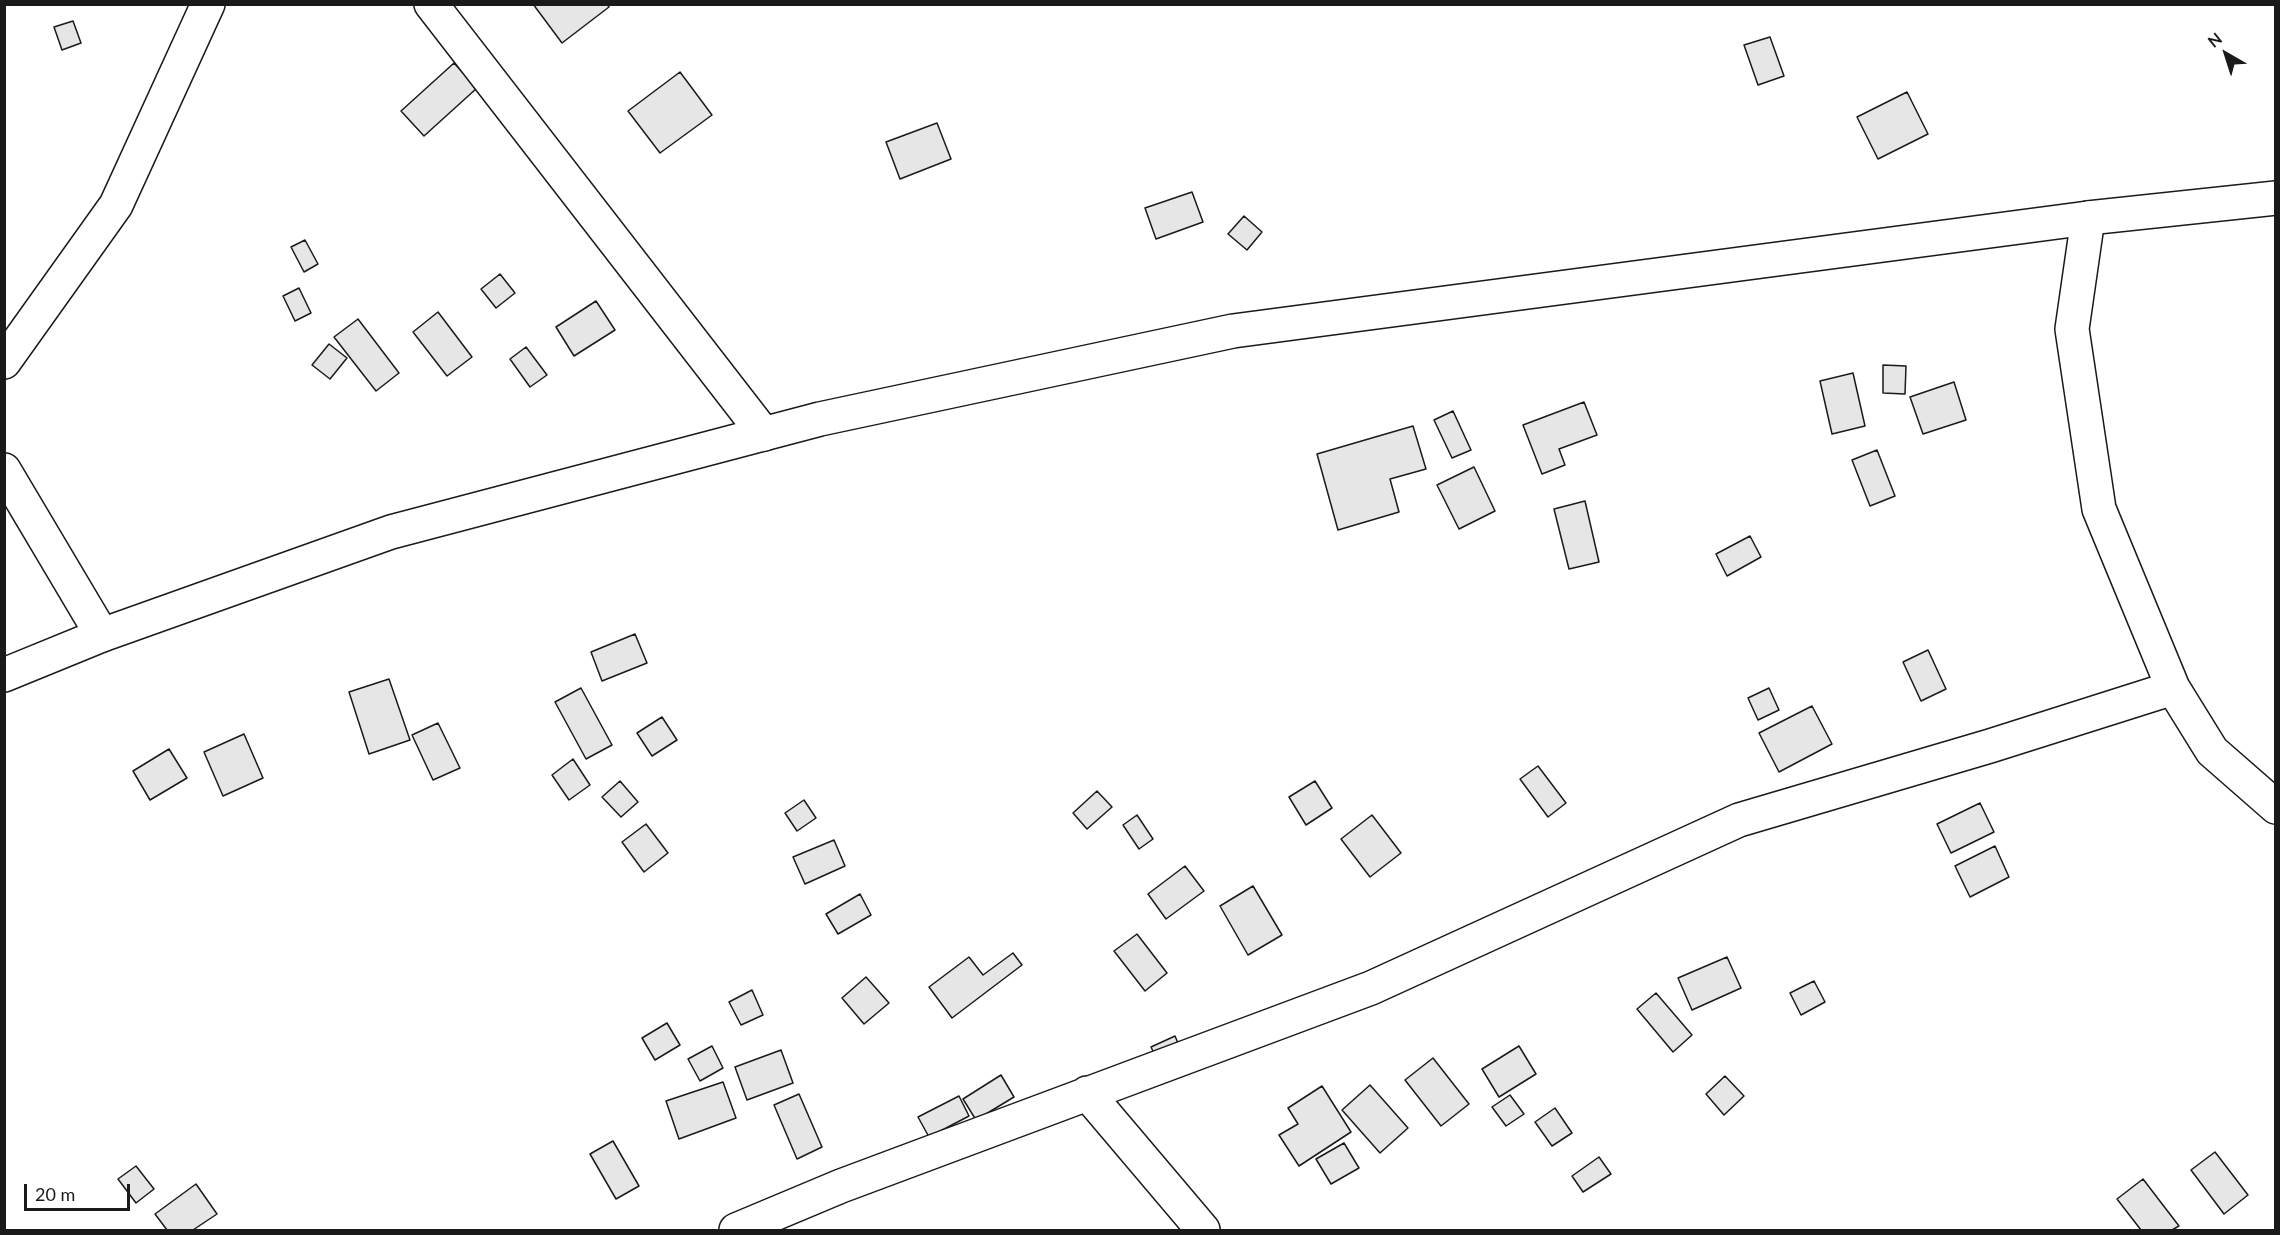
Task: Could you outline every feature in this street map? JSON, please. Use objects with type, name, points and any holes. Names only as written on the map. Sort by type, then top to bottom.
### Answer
[{"type":"street","points":[[4,362],[116,205],[208,4]]},
{"type":"street","points":[[431,4],[764,434]]},
{"type":"street","points":[[4,675],[102,635],[391,532],[819,419],[1233,331],[2088,218],[2276,198]]},
{"type":"street","points":[[2088,218],[2072,329],[2099,509],[2173,688],[2212,751],[2276,807]]},
{"type":"street","points":[[4,470],[102,635]]},
{"type":"street","points":[[736,1230],[841,1186],[1371,988],[1739,820],[1990,746],[2173,688]]},
{"type":"street","points":[[1087,1093],[1203,1230]]},
{"type":"building","points":[[533,4],[607,4],[609,7],[562,43]]},
{"type":"building","points":[[73,21],[81,43],[62,50],[54,27]]},
{"type":"building","points":[[1770,37],[1784,76],[1758,85],[1744,45]]},
{"type":"building","points":[[454,63],[477,88],[424,136],[401,111]]},
{"type":"building","points":[[680,72],[712,115],[660,153],[628,111]]},
{"type":"building","points":[[1907,92],[1928,134],[1878,159],[1857,117]]},
{"type":"building","points":[[937,123],[951,159],[900,179],[886,142]]},
{"type":"building","points":[[1192,192],[1203,222],[1156,239],[1145,208]]},
{"type":"building","points":[[1244,216],[1262,232],[1247,250],[1228,234]]},
{"type":"building","points":[[305,240],[318,264],[304,272],[291,247]]},
{"type":"building","points":[[500,274],[515,293],[496,308],[481,289]]},
{"type":"building","points":[[299,288],[311,313],[295,321],[283,296]]},
{"type":"building","points":[[596,301],[615,330],[574,356],[556,327]]},
{"type":"building","points":[[438,312],[472,357],[447,376],[413,332]]},
{"type":"building","points":[[358,319],[399,373],[376,391],[334,337]]},
{"type":"building","points":[[329,344],[347,358],[330,379],[312,365]]},
{"type":"building","points":[[526,347],[547,375],[530,387],[510,359]]},
{"type":"building","points":[[1883,365],[1906,366],[1905,394],[1883,393]]},
{"type":"building","points":[[1853,373],[1865,426],[1832,434],[1820,381]]},
{"type":"building","points":[[1954,382],[1966,420],[1923,434],[1910,397]]},
{"type":"building","points":[[1584,402],[1597,435],[1559,449],[1565,465],[1542,474],[1523,425]]},
{"type":"building","points":[[1453,411],[1471,450],[1452,458],[1434,420]]},
{"type":"building","points":[[1413,426],[1426,469],[1390,479],[1399,512],[1338,530],[1317,454]]},
{"type":"building","points":[[1877,450],[1895,496],[1870,506],[1852,460]]},
{"type":"building","points":[[1474,467],[1495,511],[1459,529],[1437,485]]},
{"type":"building","points":[[1585,501],[1599,562],[1569,569],[1554,509]]},
{"type":"building","points":[[1750,536],[1761,557],[1727,576],[1716,554]]},
{"type":"building","points":[[635,634],[647,663],[602,681],[591,652]]},
{"type":"building","points":[[1928,650],[1946,689],[1921,701],[1903,662]]},
{"type":"building","points":[[389,679],[410,740],[369,754],[349,692]]},
{"type":"building","points":[[581,688],[612,745],[586,759],[555,702]]},
{"type":"building","points":[[1769,688],[1779,710],[1758,720],[1748,698]]},
{"type":"building","points":[[1812,706],[1832,744],[1779,772],[1759,733]]},
{"type":"building","points":[[662,717],[677,740],[652,756],[637,733]]},
{"type":"building","points":[[438,723],[460,768],[433,780],[412,735]]},
{"type":"building","points":[[244,734],[263,778],[223,796],[204,752]]},
{"type":"building","points":[[169,749],[187,778],[150,800],[133,771]]},
{"type":"building","points":[[573,759],[590,785],[569,800],[552,775]]},
{"type":"building","points":[[1538,766],[1566,803],[1548,817],[1520,779]]},
{"type":"building","points":[[620,781],[638,802],[621,817],[602,797]]},
{"type":"building","points":[[1315,781],[1332,808],[1306,825],[1289,797]]},
{"type":"building","points":[[1097,791],[1112,807],[1087,829],[1073,813]]},
{"type":"building","points":[[804,800],[816,818],[797,831],[785,813]]},
{"type":"building","points":[[1980,803],[1994,832],[1951,853],[1937,824]]},
{"type":"building","points":[[1137,815],[1153,839],[1139,849],[1123,825]]},
{"type":"building","points":[[1372,815],[1401,853],[1370,877],[1341,839]]},
{"type":"building","points":[[646,824],[668,853],[644,872],[622,842]]},
{"type":"building","points":[[834,840],[845,866],[805,884],[793,857]]},
{"type":"building","points":[[1995,846],[2009,877],[1970,897],[1955,866]]},
{"type":"building","points":[[1185,866],[1204,891],[1166,919],[1148,894]]},
{"type":"building","points":[[1253,886],[1282,935],[1248,955],[1220,906]]},
{"type":"building","points":[[860,894],[871,915],[838,934],[826,914]]},
{"type":"building","points":[[1137,934],[1167,973],[1145,991],[1114,951]]},
{"type":"building","points":[[1013,953],[1022,965],[952,1018],[929,987],[969,957],[983,975]]},
{"type":"building","points":[[1727,957],[1741,988],[1692,1010],[1678,978]]},
{"type":"building","points":[[866,977],[889,1003],[864,1024],[842,998]]},
{"type":"building","points":[[1814,981],[1825,1002],[1801,1015],[1790,993]]},
{"type":"building","points":[[752,990],[763,1015],[741,1025],[729,1002]]},
{"type":"building","points":[[1656,993],[1692,1035],[1673,1052],[1637,1009]]},
{"type":"building","points":[[667,1023],[680,1045],[655,1060],[642,1038]]},
{"type":"building","points":[[1175,1036],[1183,1055],[1160,1066],[1151,1047]]},
{"type":"building","points":[[712,1046],[723,1068],[700,1081],[688,1059]]},
{"type":"building","points":[[1519,1046],[1536,1074],[1499,1097],[1482,1069]]},
{"type":"building","points":[[781,1050],[793,1083],[747,1100],[735,1067]]},
{"type":"building","points":[[1433,1058],[1469,1104],[1441,1126],[1405,1080]]},
{"type":"building","points":[[1001,1075],[1014,1097],[976,1120],[963,1099]]},
{"type":"building","points":[[1725,1076],[1744,1096],[1724,1115],[1706,1094]]},
{"type":"building","points":[[723,1082],[736,1118],[679,1139],[666,1101]]},
{"type":"building","points":[[1370,1085],[1408,1128],[1380,1153],[1342,1110]]},
{"type":"building","points":[[1322,1086],[1351,1132],[1299,1166],[1279,1135],[1298,1124],[1288,1108]]},
{"type":"building","points":[[799,1094],[822,1147],[797,1159],[774,1105]]},
{"type":"building","points":[[1510,1095],[1524,1114],[1506,1126],[1492,1107]]},
{"type":"building","points":[[959,1096],[969,1116],[929,1137],[918,1117]]},
{"type":"building","points":[[1555,1108],[1572,1133],[1552,1146],[1535,1122]]},
{"type":"building","points":[[613,1141],[639,1186],[616,1199],[590,1154]]},
{"type":"building","points":[[1344,1143],[1359,1168],[1331,1184],[1316,1159]]},
{"type":"building","points":[[2215,1152],[2248,1195],[2224,1214],[2191,1170]]},
{"type":"building","points":[[1599,1157],[1611,1174],[1583,1192],[1572,1176]]},
{"type":"building","points":[[136,1166],[154,1189],[136,1203],[118,1179]]},
{"type":"building","points":[[2143,1179],[2179,1226],[2172,1230],[2141,1230],[2117,1199]]},
{"type":"building","points":[[196,1184],[217,1214],[193,1230],[167,1230],[155,1214]]}]
